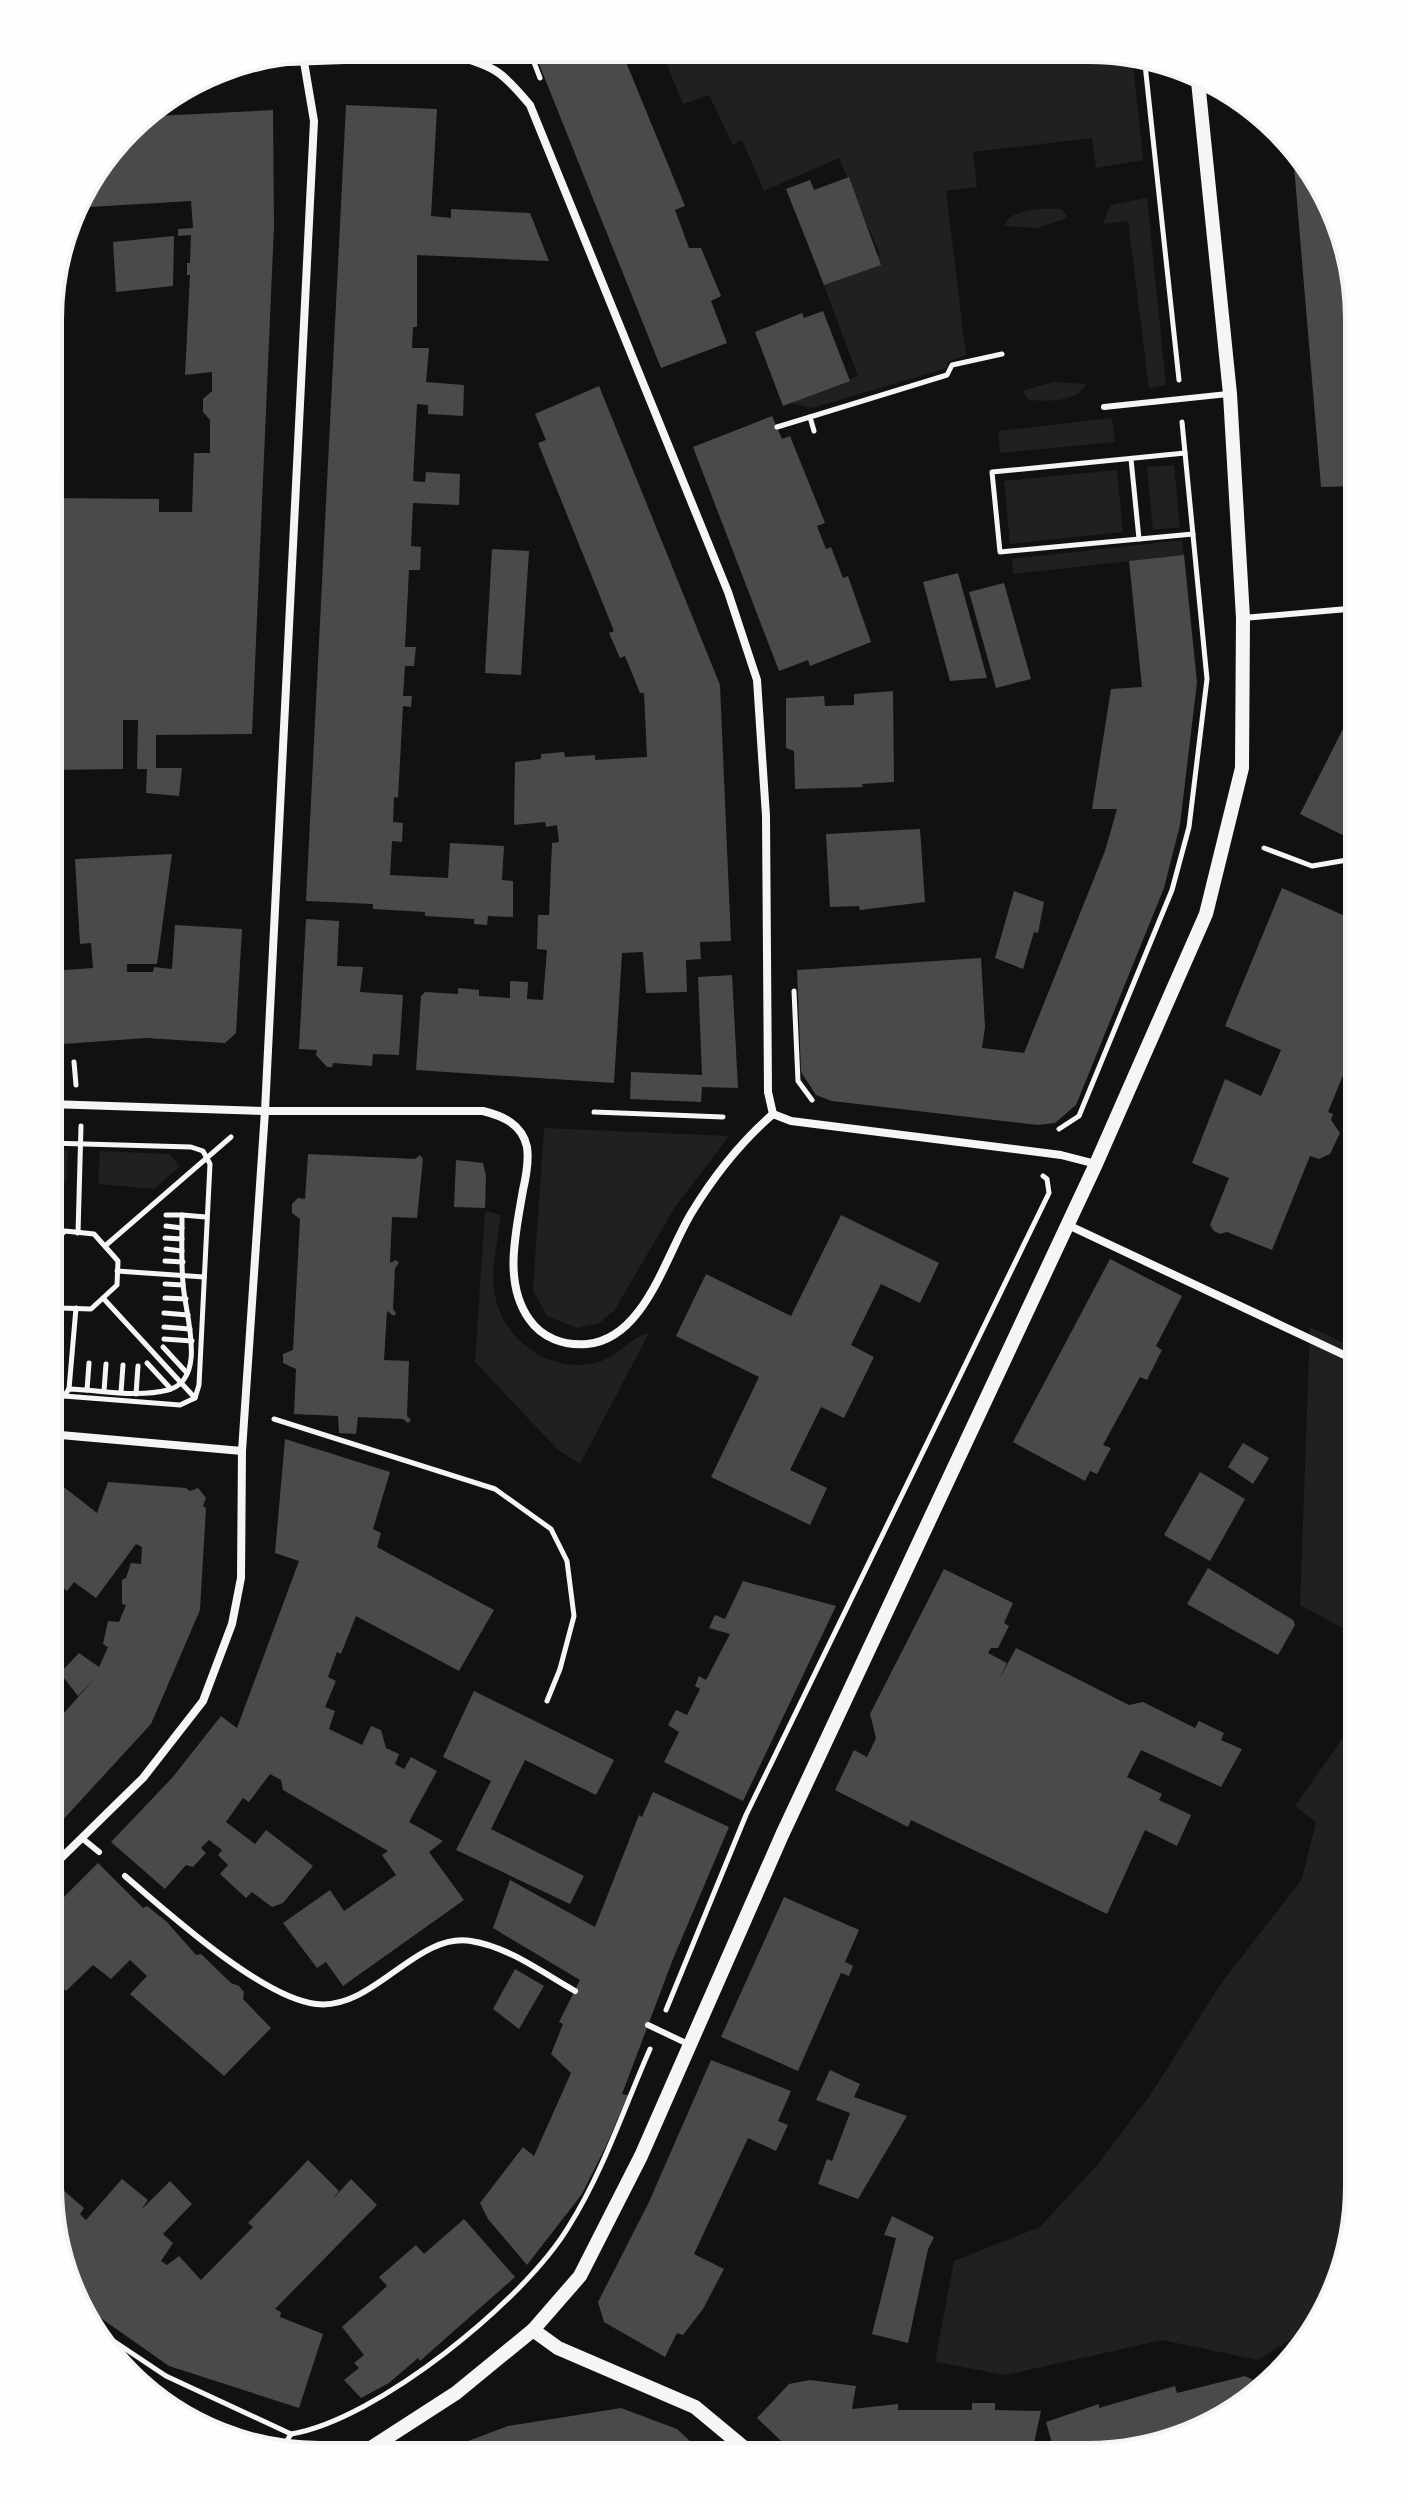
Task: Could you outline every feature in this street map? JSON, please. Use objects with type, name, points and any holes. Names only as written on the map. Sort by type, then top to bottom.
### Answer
[{"type":"street","points":[[478,62],[504,74],[530,105],[728,592],[757,680],[766,816],[768,1092],[773,1114]]},
{"type":"street","points":[[62,1858],[143,1778],[203,1701],[232,1624],[241,1578],[242,1451],[265,1111],[314,121],[304,63]]},
{"type":"street","points":[[379,2443],[456,2393],[533,2330],[580,2276],[641,2156],[782,1835],[1068,1225],[1206,914],[1242,768],[1243,618],[1230,394],[1199,87]]},
{"type":"street","points":[[62,1104],[265,1111],[483,1111],[504,1117],[518,1128],[527,1148],[513,1271],[517,1302],[536,1329],[558,1341],[575,1345],[597,1343],[619,1333],[640,1309],[693,1211],[752,1132],[773,1114]]},
{"type":"street","points":[[773,1114],[791,1121],[1057,1154],[1096,1164]]},
{"type":"street","points":[[1068,1225],[1344,1355]]},
{"type":"street","points":[[62,1435],[242,1451]]},
{"type":"street","points":[[533,2330],[558,2348],[695,2407],[738,2443]]},
{"type":"lane","points":[[1104,407],[1230,394]]},
{"type":"lane","points":[[1243,618],[1345,609]]},
{"type":"lane","points":[[83,1839],[99,1852]]},
{"type":"lane","points":[[125,1876],[262,1983],[296,2001],[320,2005],[356,1997],[413,1959],[440,1947],[468,1940],[520,1959],[575,1991]]},
{"type":"lane","points":[[648,2025],[689,2045]]},
{"type":"path","points":[[534,62],[546,93]]},
{"type":"path","points":[[1056,1130],[1079,1116],[1172,890],[1189,827],[1207,679],[1145,69]]},
{"type":"path","points":[[777,427],[947,375],[952,365],[1002,354]]},
{"type":"path","points":[[810,417],[814,431]]},
{"type":"path","points":[[1185,453],[992,472],[994,499],[1000,552],[1193,534]]},
{"type":"path","points":[[1131,459],[1139,539]]},
{"type":"path","points":[[1264,848],[1312,866],[1345,860]]},
{"type":"path","points":[[794,985],[798,1081],[814,1103],[822,1105]]},
{"type":"path","points":[[594,1112],[723,1117]]},
{"type":"path","points":[[105,1246],[231,1137]]},
{"type":"path","points":[[62,1143],[191,1147],[207,1155]]},
{"type":"path","points":[[78,1233],[83,1150]]},
{"type":"path","points":[[64,1396],[180,1405],[195,1398],[199,1385],[207,1155]]},
{"type":"path","points":[[115,2342],[166,2376],[291,2434],[307,2432],[382,2398],[466,2336],[545,2262],[570,2226],[593,2181],[746,1815],[1040,1211]]},
{"type":"path","points":[[166,1215],[206,1217]]},
{"type":"path","points":[[69,1389],[136,1394],[172,1389],[188,1373],[192,1341],[183,1285],[182,1215]]},
{"type":"path","points":[[166,1226],[182,1228]]},
{"type":"path","points":[[62,1233],[65,1231],[94,1234],[118,1261],[117,1285],[91,1309],[62,1308]]},
{"type":"path","points":[[165,1238],[182,1239]]},
{"type":"path","points":[[166,1249],[182,1251]]},
{"type":"path","points":[[165,1261],[183,1262]]},
{"type":"path","points":[[117,1271],[204,1277]]},
{"type":"path","points":[[165,1284],[183,1285]]},
{"type":"path","points":[[103,1298],[195,1398]]},
{"type":"path","points":[[165,1298],[186,1299]]},
{"type":"path","points":[[64,1396],[69,1389],[76,1308]]},
{"type":"path","points":[[164,1313],[188,1315]]},
{"type":"path","points":[[164,1327],[190,1329]]},
{"type":"path","points":[[164,1339],[192,1341]]},
{"type":"path","points":[[163,1347],[188,1373]]},
{"type":"path","points":[[87,1390],[89,1363]]},
{"type":"path","points":[[147,1363],[172,1389]]},
{"type":"path","points":[[104,1391],[106,1364]]},
{"type":"path","points":[[121,1392],[123,1365]]},
{"type":"path","points":[[136,1394],[138,1366]]},
{"type":"path","points":[[274,1419],[495,1489],[551,1529],[567,1561],[574,1616],[560,1669],[547,1701]]},
{"type":"path","points":[[287,2441],[291,2434]]},
{"type":"shaded area","points":[[666,62],[1088,62],[1133,66],[1143,160],[1096,168],[1092,138],[973,152],[977,187],[946,191],[966,355],[948,362],[947,368],[812,408],[791,403],[858,376],[822,280],[880,255],[839,158],[764,191],[742,140],[733,145],[709,95],[683,104]]},
{"type":"shaded area","points":[[1147,198],[1166,385],[1149,388],[1128,221],[1103,224],[1110,205]]},
{"type":"shaded area","points":[[1061,209],[1068,218],[1037,228],[1004,226],[1020,212]]},
{"type":"shaded area","points":[[1053,382],[1086,384],[1076,395],[1061,400],[1029,400],[1022,391]]},
{"type":"shaded area","points":[[1112,418],[1115,442],[1000,453],[998,431]]},
{"type":"shaded area","points":[[1174,465],[1180,527],[1153,530],[1147,467]]},
{"type":"shaded area","points":[[1117,470],[1123,532],[1010,544],[1004,481]]},
{"type":"shaded area","points":[[1182,540],[1184,555],[1013,574],[1012,559]]},
{"type":"shaded area","points":[[544,1128],[729,1136],[675,1207],[614,1311],[599,1323],[577,1328],[547,1316],[533,1290]]},
{"type":"shaded area","points":[[62,1150],[68,1150],[66,1183],[62,1183]]},
{"type":"shaded area","points":[[100,1151],[169,1154],[180,1166],[154,1189],[98,1184]]},
{"type":"shaded area","points":[[485,1211],[501,1215],[493,1276],[500,1311],[507,1325],[529,1349],[558,1362],[591,1364],[609,1358],[636,1338],[649,1333],[580,1464],[558,1450],[475,1362]]},
{"type":"shaded area","points":[[1310,1327],[1344,1343],[1344,1629],[1300,1605]]},
{"type":"shaded area","points":[[1344,1736],[1344,2203],[1340,2236],[1331,2269],[1311,2315],[1297,2335],[1258,2360],[1162,2340],[1006,2375],[935,2362],[954,2261],[1040,2227],[1098,2164],[1151,2094],[1220,1985],[1302,1879],[1316,1822],[1295,1806]]},
{"type":"building","points":[[538,62],[626,62],[685,206],[675,210],[689,248],[701,248],[721,296],[711,301],[727,343],[661,368]]},
{"type":"building","points":[[346,105],[437,109],[431,216],[451,218],[451,209],[530,213],[549,261],[417,255],[417,327],[413,327],[412,348],[429,348],[426,382],[464,385],[463,416],[428,414],[428,405],[417,404],[413,481],[425,482],[426,472],[460,474],[459,505],[413,503],[411,546],[421,547],[420,570],[409,570],[405,647],[416,647],[414,666],[405,666],[403,696],[412,696],[411,707],[403,706],[398,798],[394,797],[393,822],[403,823],[402,842],[392,841],[390,875],[448,878],[450,843],[504,846],[502,880],[513,881],[513,917],[488,916],[487,925],[474,924],[474,919],[425,916],[425,912],[373,909],[373,904],[306,901]]},
{"type":"building","points":[[273,110],[274,226],[252,734],[156,735],[156,768],[182,768],[179,796],[146,793],[147,769],[137,769],[138,720],[123,720],[123,769],[62,770],[62,498],[159,499],[159,512],[192,512],[194,453],[210,453],[210,420],[203,412],[203,399],[212,391],[212,372],[185,375],[190,275],[187,275],[187,263],[190,263],[191,235],[178,236],[178,229],[193,228],[191,201],[87,207],[115,162],[161,116]]},
{"type":"building","points":[[1294,166],[1319,205],[1331,236],[1343,285],[1345,486],[1321,487]]},
{"type":"building","points":[[849,177],[881,265],[824,285],[786,189],[810,180],[814,190]]},
{"type":"building","points":[[174,236],[173,286],[116,292],[113,242]]},
{"type":"building","points":[[823,311],[850,381],[783,406],[755,332],[802,313],[804,318]]},
{"type":"building","points":[[599,386],[720,685],[731,941],[700,942],[701,959],[686,960],[687,992],[646,993],[643,952],[622,953],[614,1083],[416,1070],[421,996],[425,992],[458,994],[458,988],[479,990],[479,996],[510,998],[510,981],[528,982],[527,999],[543,1000],[547,950],[537,949],[538,915],[549,915],[552,843],[559,842],[557,825],[546,827],[545,822],[514,825],[515,762],[541,759],[541,754],[564,752],[565,757],[595,755],[595,760],[647,757],[644,693],[640,693],[625,656],[620,658],[609,633],[614,631],[538,443],[546,440],[535,414]]},
{"type":"building","points":[[772,416],[782,439],[790,436],[825,523],[817,526],[826,549],[831,547],[843,578],[848,576],[871,642],[810,666],[808,660],[779,671],[693,447]]},
{"type":"building","points":[[492,549],[529,551],[521,675],[485,673]]},
{"type":"building","points":[[1184,555],[1197,682],[1180,825],[1164,888],[1076,1105],[1055,1123],[1038,1125],[832,1101],[816,1095],[801,1072],[797,970],[981,958],[985,1027],[982,1048],[1024,1053],[1105,851],[1117,809],[1092,809],[1111,689],[1142,687],[1129,561]]},
{"type":"building","points":[[958,573],[987,678],[950,681],[923,582]]},
{"type":"building","points":[[1004,583],[1031,679],[996,688],[969,592]]},
{"type":"building","points":[[893,691],[894,782],[862,784],[863,787],[795,789],[794,751],[786,748],[786,698],[824,696],[825,706],[854,705],[854,694]]},
{"type":"building","points":[[1345,725],[1345,836],[1300,814]]},
{"type":"building","points":[[920,829],[925,902],[860,910],[859,906],[830,907],[826,834]]},
{"type":"building","points":[[172,854],[157,964],[127,964],[127,972],[153,972],[154,967],[172,969],[175,925],[242,929],[236,1033],[225,1043],[146,1038],[62,1044],[62,970],[93,968],[91,943],[80,944],[75,859]]},
{"type":"building","points":[[1282,888],[1345,916],[1345,1071],[1328,1112],[1333,1114],[1331,1120],[1340,1133],[1330,1154],[1319,1159],[1310,1156],[1272,1250],[1227,1232],[1220,1234],[1214,1231],[1210,1225],[1229,1178],[1192,1163],[1225,1079],[1261,1096],[1281,1050],[1225,1026]]},
{"type":"building","points":[[1014,891],[1044,902],[1038,933],[1034,932],[1023,969],[995,958]]},
{"type":"building","points":[[306,919],[339,921],[337,966],[363,967],[360,992],[403,995],[399,1055],[373,1054],[372,1066],[333,1063],[332,1067],[327,1067],[316,1055],[317,1050],[299,1049]]},
{"type":"building","points":[[732,975],[738,1088],[702,1087],[701,1102],[630,1099],[631,1072],[702,1075],[698,977]]},
{"type":"building","points":[[308,1154],[415,1159],[420,1155],[423,1159],[417,1218],[392,1217],[390,1263],[396,1260],[399,1263],[395,1268],[393,1309],[396,1313],[394,1316],[387,1311],[384,1360],[409,1361],[407,1416],[411,1420],[408,1423],[403,1419],[358,1417],[356,1434],[339,1433],[338,1416],[294,1414],[296,1369],[283,1363],[283,1354],[293,1350],[300,1219],[292,1213],[292,1204],[298,1198],[305,1199]]},
{"type":"building","points":[[456,1160],[483,1163],[486,1176],[485,1208],[454,1207]]},
{"type":"building","points":[[841,1215],[939,1263],[920,1303],[881,1284],[851,1345],[874,1357],[844,1418],[821,1407],[790,1470],[827,1488],[810,1525],[711,1477],[759,1377],[676,1336],[706,1274],[791,1316]]},
{"type":"building","points":[[1110,1259],[1182,1296],[1156,1346],[1162,1350],[1147,1380],[1140,1377],[1103,1445],[1111,1448],[1097,1474],[1090,1471],[1085,1481],[1013,1442]]},
{"type":"building","points":[[285,1439],[390,1472],[373,1529],[381,1533],[377,1547],[494,1610],[459,1671],[356,1616],[341,1654],[337,1652],[328,1677],[336,1681],[325,1707],[335,1711],[329,1729],[362,1745],[371,1726],[381,1730],[386,1748],[399,1754],[395,1764],[404,1769],[411,1757],[437,1771],[409,1822],[443,1841],[429,1852],[464,1900],[343,1986],[326,1962],[317,1968],[283,1923],[330,1890],[344,1911],[396,1875],[382,1855],[388,1851],[283,1790],[281,1780],[270,1774],[249,1802],[243,1798],[226,1822],[255,1844],[266,1830],[313,1866],[283,1903],[272,1907],[252,1892],[246,1898],[220,1874],[228,1865],[218,1855],[222,1850],[209,1840],[201,1848],[206,1853],[193,1867],[186,1865],[165,1889],[111,1842],[172,1778],[221,1716],[237,1728],[299,1561],[275,1553]]},
{"type":"building","points":[[1243,1443],[1269,1458],[1253,1484],[1228,1467]]},
{"type":"building","points":[[1200,1472],[1245,1499],[1210,1561],[1164,1535]]},
{"type":"building","points":[[108,1482],[186,1488],[190,1491],[198,1488],[206,1498],[203,1506],[206,1508],[200,1610],[151,1724],[62,1821],[62,1715],[95,1678],[78,1696],[62,1676],[62,1671],[79,1653],[99,1667],[108,1647],[103,1644],[108,1621],[119,1622],[126,1605],[122,1604],[122,1580],[126,1578],[131,1563],[141,1564],[142,1547],[136,1544],[96,1598],[74,1582],[67,1591],[62,1587],[62,1486],[97,1513]]},
{"type":"building","points":[[1208,1568],[1293,1620],[1295,1625],[1278,1655],[1187,1604]]},
{"type":"building","points":[[944,1569],[1013,1603],[1004,1623],[1009,1626],[998,1648],[991,1648],[988,1653],[1007,1663],[999,1680],[1016,1648],[1129,1705],[1143,1702],[1195,1728],[1199,1721],[1224,1733],[1221,1740],[1242,1749],[1221,1787],[1141,1750],[1127,1777],[1162,1794],[1159,1800],[1191,1815],[1177,1846],[1145,1830],[1107,1914],[911,1820],[908,1827],[835,1790],[854,1750],[867,1757],[876,1738],[870,1714]]},
{"type":"building","points":[[743,1581],[836,1606],[743,1801],[664,1762],[679,1732],[668,1725],[676,1710],[687,1715],[700,1689],[695,1686],[699,1676],[706,1680],[730,1634],[709,1628],[715,1615],[725,1619]]},
{"type":"building","points":[[474,1691],[614,1760],[596,1795],[525,1760],[491,1829],[584,1876],[570,1904],[456,1850],[491,1781],[443,1757]]},
{"type":"building","points":[[653,1792],[729,1827],[673,1959],[622,2094],[628,2095],[606,2146],[582,2194],[527,2265],[488,2219],[480,2203],[523,2147],[534,2156],[571,2073],[551,2054],[563,2024],[559,2022],[580,1980],[493,1928],[510,1880],[595,1927],[639,1815],[642,1817]]},
{"type":"building","points":[[98,1863],[143,1908],[147,1906],[167,1922],[196,1955],[201,1954],[231,1983],[239,1986],[244,1992],[243,1999],[271,2028],[224,2076],[130,1994],[147,1976],[130,1960],[111,1979],[93,1965],[66,1991],[62,1987],[62,1899]]},
{"type":"building","points":[[784,1897],[859,1930],[845,1962],[853,1966],[849,1976],[841,1973],[798,2071],[721,2037]]},
{"type":"building","points":[[515,1969],[544,1986],[519,2029],[493,2009]]},
{"type":"building","points":[[711,2060],[791,2091],[778,2121],[788,2125],[776,2151],[748,2138],[694,2254],[724,2269],[703,2309],[683,2335],[677,2333],[665,2357],[604,2322],[598,2302],[649,2202]]},
{"type":"building","points":[[830,2070],[860,2084],[854,2097],[907,2116],[858,2199],[818,2184],[827,2159],[832,2161],[850,2113],[816,2100]]},
{"type":"building","points":[[308,2160],[339,2191],[332,2200],[351,2179],[377,2205],[275,2309],[281,2312],[280,2317],[323,2334],[299,2408],[169,2366],[97,2315],[88,2300],[71,2253],[64,2220],[62,2189],[84,2208],[80,2214],[86,2220],[122,2179],[148,2200],[141,2210],[170,2181],[192,2204],[163,2234],[173,2243],[161,2261],[167,2265],[179,2256],[201,2280],[253,2227],[248,2223]]},
{"type":"building","points":[[892,2216],[934,2237],[928,2249],[908,2343],[872,2334],[896,2238],[884,2235]]},
{"type":"building","points":[[464,2219],[515,2277],[420,2361],[418,2358],[389,2383],[361,2398],[344,2380],[359,2368],[354,2363],[364,2355],[342,2327],[387,2286],[379,2277],[416,2245],[424,2254]]},
{"type":"building","points":[[1245,2376],[1255,2381],[1202,2417],[1171,2429],[1122,2441],[1052,2443],[1046,2422],[1099,2404],[1099,2408],[1175,2386],[1177,2393]]},
{"type":"building","points":[[810,2380],[856,2386],[852,2409],[898,2404],[898,2410],[972,2410],[972,2403],[995,2403],[995,2410],[1041,2411],[1034,2443],[783,2443],[757,2418],[789,2384]]},
{"type":"building","points":[[621,2408],[677,2429],[692,2443],[463,2443],[508,2426]]}]
